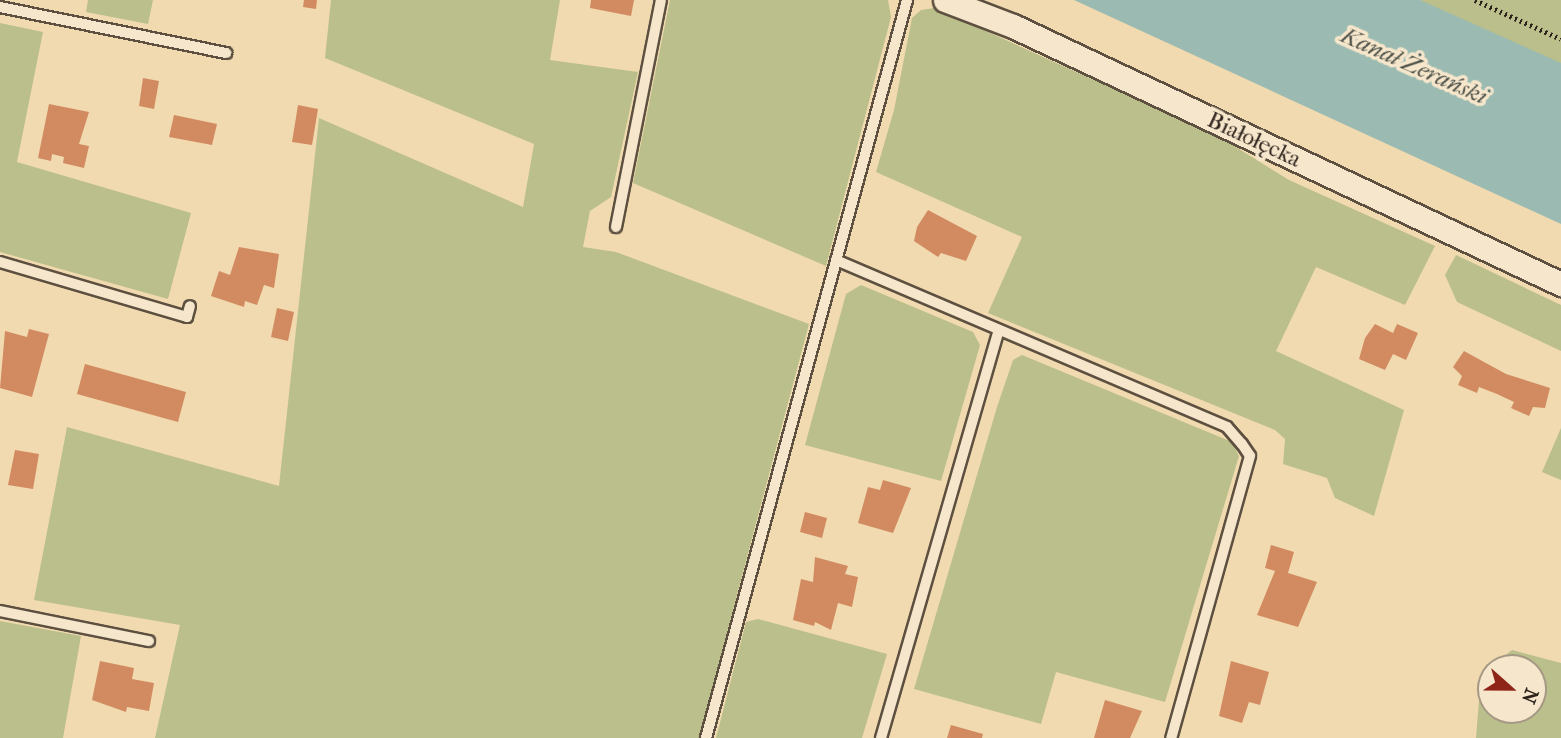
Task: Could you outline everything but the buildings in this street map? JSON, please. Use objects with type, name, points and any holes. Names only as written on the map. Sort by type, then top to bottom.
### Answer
[{"type":"street","name":"Białołęcka","points":[[945,0],[1013,26],[1561,284]]},
{"type":"lane","points":[[615,227],[661,0]]},
{"type":"lane","points":[[706,738],[907,0]]},
{"type":"lane","points":[[0,7],[226,52]]},
{"type":"lane","points":[[836,260],[998,332],[1227,426],[1250,456],[1171,738]]},
{"type":"lane","points":[[0,262],[187,317],[190,306]]},
{"type":"lane","points":[[881,738],[998,332]]},
{"type":"lane","points":[[0,611],[149,641]]},
{"type":"path","points":[[1475,0],[1561,39]]},
{"type":"green space","points":[[88,0],[153,0],[148,24],[86,12]]},
{"type":"green space","points":[[331,0],[560,0],[550,60],[638,72],[611,197],[590,211],[583,247],[616,252],[809,324],[699,738],[155,738],[180,625],[34,600],[67,427],[279,486],[319,118],[523,207],[534,144],[325,58]]},
{"type":"green space","points":[[670,0],[888,0],[891,17],[826,266],[633,183]]},
{"type":"green space","points":[[1415,0],[1561,0],[1561,65]]},
{"type":"green space","points":[[935,8],[1218,136],[1289,180],[1435,246],[1405,305],[1316,267],[1276,351],[1404,410],[1374,516],[1335,498],[1327,478],[1283,464],[1285,439],[1275,430],[988,313],[1022,237],[876,172],[894,110],[912,18],[921,10]]},
{"type":"green space","points":[[0,23],[43,32],[17,162],[191,213],[168,299],[0,252]]},
{"type":"green space","points":[[1456,255],[1561,305],[1561,351],[1457,302],[1445,275]]},
{"type":"green space","points":[[861,285],[973,332],[980,345],[941,481],[805,445],[846,294]]},
{"type":"green space","points":[[1022,355],[1232,442],[1239,456],[1165,702],[1056,672],[1041,724],[914,689],[997,407],[1013,360]]},
{"type":"green space","points":[[1561,428],[1561,480],[1542,472]]},
{"type":"green space","points":[[758,619],[887,654],[862,738],[716,738],[746,622]]},
{"type":"green space","points":[[0,621],[81,636],[63,738],[0,738]]},
{"type":"green space","points":[[1512,650],[1527,654],[1507,654]]},
{"type":"green space","points":[[1547,659],[1561,663],[1561,738],[1476,738],[1477,724],[1547,724]]},
{"type":"water","name":"Kanał Żerański","points":[[1074,0],[1420,0],[1561,63],[1561,224]]}]
